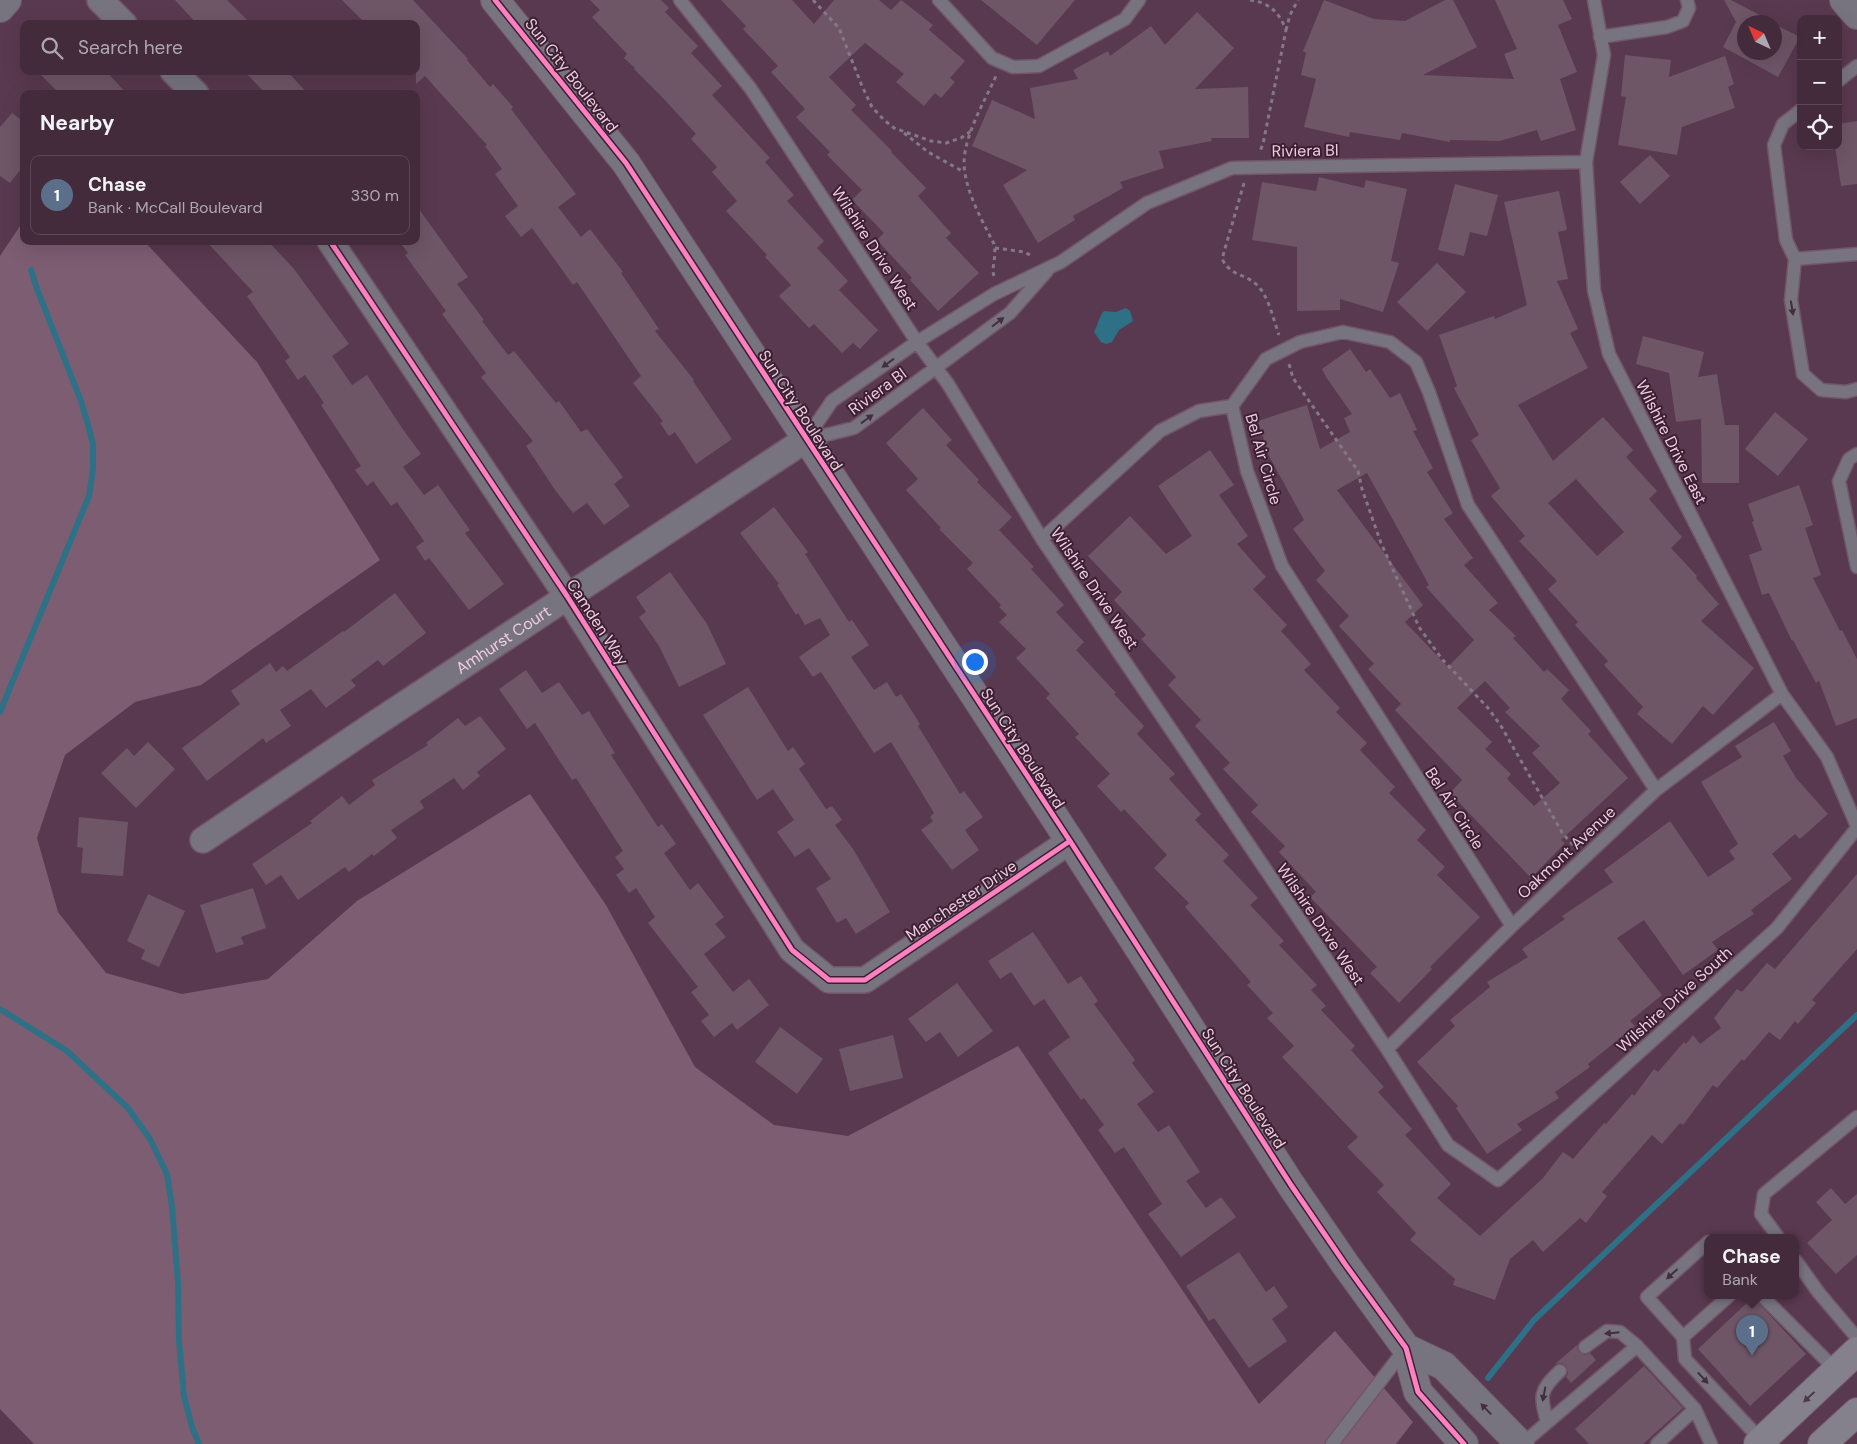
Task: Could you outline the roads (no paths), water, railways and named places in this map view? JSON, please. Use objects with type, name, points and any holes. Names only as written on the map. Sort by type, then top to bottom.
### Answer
[{"type":"main road","points":[[1760,1442],[1857,1352]]},
{"type":"main road","points":[[1822,1444],[1855,1417]]},
{"type":"street","points":[[0,8],[7,0]]},
{"type":"street","points":[[100,0],[120,20]]},
{"type":"street","name":"Sun City Boulevard","points":[[495,0],[626,163],[805,440],[1070,841],[1291,1185],[1406,1348],[1418,1392],[1464,1444]]},
{"type":"street","points":[[1844,0],[1857,15]]},
{"type":"street","points":[[177,75],[192,90]]},
{"type":"street","name":"Camden Way","points":[[333,245],[567,596],[792,950],[829,980],[866,980]]},
{"type":"street","name":"Amhurst Court","points":[[203,840],[567,596],[805,440]]},
{"type":"street","name":"Manchester Drive","points":[[866,980],[1070,841]]},
{"type":"street","name":"Sun City Boulevard","points":[[1406,1348],[1444,1366],[1521,1444]]},
{"type":"lane","name":"Wilshire Drive West","points":[[680,0],[751,89],[936,368],[1042,539],[1448,1144],[1498,1180]]},
{"type":"lane","points":[[939,0],[992,58],[1013,67],[1039,66],[1125,19],[1139,0]]},
{"type":"lane","name":"Wilshire Drive East","points":[[1596,0],[1604,55],[1586,162],[1594,290],[1609,354],[1782,694],[1827,757],[1857,827]]},
{"type":"lane","points":[[1600,37],[1667,27],[1683,21],[1689,8],[1687,0]]},
{"type":"lane","points":[[1842,77],[1857,66]]},
{"type":"lane","points":[[1797,113],[1783,124],[1774,145],[1786,240],[1795,259],[1791,300],[1803,374],[1821,390],[1846,392],[1857,389]]},
{"type":"lane","name":"Riviera Bl","points":[[805,440],[832,402],[917,342],[1001,290],[1050,268],[1147,203],[1232,168],[1586,162]]},
{"type":"lane","points":[[1795,259],[1857,254]]},
{"type":"lane","name":"Riviera Bl","points":[[805,440],[854,428],[1010,313],[1050,268]]},
{"type":"lane","name":"Bel Air Circle","points":[[1512,926],[1282,566],[1247,471],[1232,406],[1266,359],[1300,342],[1343,332],[1390,342],[1416,362],[1468,506],[1656,790]]},
{"type":"lane","points":[[1042,539],[1160,431],[1198,411],[1232,406]]},
{"type":"lane","points":[[1857,454],[1849,459],[1839,481],[1857,567]]},
{"type":"lane","name":"Oakmont Avenue","points":[[1386,1049],[1512,926],[1656,790],[1782,694]]},
{"type":"lane","name":"Wilshire Drive South","points":[[1498,1180],[1777,928],[1857,827]]},
{"type":"lane","points":[[1776,1234],[1761,1214],[1764,1194],[1856,1120]]},
{"type":"lane","points":[[1704,1246],[1647,1297],[1683,1337],[1685,1359],[1760,1442]]},
{"type":"lane","points":[[1799,1265],[1819,1293],[1857,1338]]},
{"type":"lane","points":[[1683,1337],[1726,1299]]},
{"type":"lane","points":[[1765,1299],[1837,1370]]},
{"type":"lane","points":[[1585,1347],[1607,1331],[1620,1332],[1637,1346],[1695,1409],[1710,1444]]},
{"type":"lane","points":[[1521,1444],[1637,1346]]},
{"type":"lane","points":[[1332,1444],[1406,1348]]},
{"type":"lane","points":[[1547,1422],[1542,1402],[1545,1384],[1560,1371]]},
{"type":"lane","points":[[1657,1444],[1695,1409]]},
{"type":"water","points":[[1126,308],[1130,311],[1133,321],[1119,330],[1112,342],[1106,344],[1101,342],[1094,332],[1102,313],[1104,311],[1116,312]]},
{"type":"waterway","points":[[0,712],[89,496],[93,469],[93,444],[81,401],[31,270]]},
{"type":"waterway","points":[[0,1009],[67,1051],[128,1108],[150,1139],[167,1174],[172,1207],[178,1282],[179,1340],[184,1396],[192,1427],[199,1444]]},
{"type":"waterway","points":[[1488,1378],[1534,1320],[1857,1015]]},
{"type":"place","name":"Chase","points":[[1752,1356]]}]
